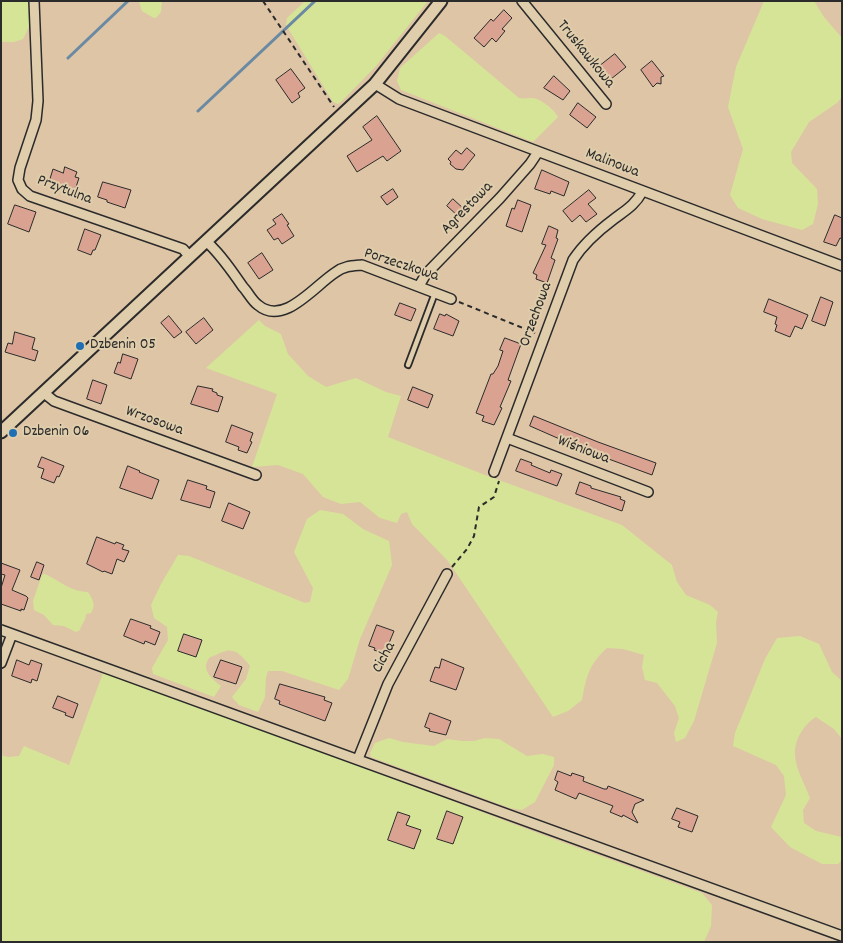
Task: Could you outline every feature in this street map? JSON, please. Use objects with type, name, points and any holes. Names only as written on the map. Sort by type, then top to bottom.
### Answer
[{"type":"street","name":"Przytulna","points":[[34,1],[38,100],[36,120],[20,168],[18,180],[22,190],[30,196],[183,249],[190,257]]},
{"type":"street","points":[[1,432],[375,84],[442,1]]},
{"type":"street","name":"Truskawkowa","points":[[522,1],[606,104]]},
{"type":"street","name":"Malinowa","points":[[375,84],[386,93],[400,99],[842,266]]},
{"type":"street","name":"Agrestowa","points":[[419,286],[426,274],[500,198],[538,152]]},
{"type":"street","name":"Orzechowa","points":[[494,472],[573,260],[589,239],[637,202],[642,192]]},
{"type":"street","name":"Porzeczkowa","points":[[207,242],[218,252],[257,305],[269,312],[282,311],[295,304],[336,271],[348,266],[362,265],[451,299]]},
{"type":"street","name":"Wrzosowa","points":[[44,393],[54,401],[256,475]]},
{"type":"street","name":"Wiśniowa","points":[[507,438],[648,492]]},
{"type":"street","name":"Cicha","points":[[358,759],[388,684],[447,574]]},
{"type":"street","points":[[1,630],[842,936]]},
{"type":"street","points":[[1,663],[12,634]]},
{"type":"lane","points":[[408,364],[435,293]]},
{"type":"path","points":[[263,1],[340,118]]},
{"type":"path","points":[[451,299],[473,306],[544,337]]},
{"type":"path","points":[[447,574],[467,549],[474,536],[479,507],[494,498],[501,476],[499,459]]},
{"type":"green space","points":[[1,1],[28,1],[31,11],[30,21],[23,39],[14,42],[1,42]]},
{"type":"green space","points":[[139,1],[162,1],[161,12],[154,18],[142,11]]},
{"type":"green space","points":[[305,1],[428,1],[376,66],[338,104],[333,102],[286,25],[287,18]]},
{"type":"green space","points":[[764,1],[814,1],[824,17],[842,38],[842,97],[837,103],[809,122],[791,152],[792,163],[817,189],[818,204],[813,224],[802,230],[762,219],[738,208],[730,195],[743,149],[728,107],[736,67]]},
{"type":"green space","points":[[439,33],[519,98],[539,100],[551,108],[558,117],[533,142],[401,90],[397,81],[400,68]]},
{"type":"green space","points":[[259,320],[265,326],[281,334],[288,354],[308,376],[326,387],[356,378],[386,392],[401,396],[388,437],[622,525],[672,565],[677,582],[686,595],[710,605],[718,612],[716,622],[717,643],[694,721],[685,738],[676,742],[674,733],[679,718],[675,706],[657,683],[645,680],[642,667],[644,655],[623,649],[607,648],[589,671],[582,700],[568,711],[553,717],[448,561],[412,524],[407,512],[401,514],[397,523],[380,518],[360,502],[341,504],[323,497],[303,474],[278,465],[252,467],[277,394],[206,368]]},
{"type":"green space","points":[[320,510],[343,514],[363,529],[389,541],[392,565],[360,639],[348,679],[339,690],[282,671],[268,671],[265,697],[258,712],[239,705],[232,697],[246,679],[250,666],[240,655],[230,650],[210,657],[207,661],[206,669],[208,673],[221,686],[214,697],[153,674],[152,668],[168,640],[167,627],[154,618],[151,605],[178,555],[189,556],[305,603],[310,602],[313,588],[294,552],[307,519]]},
{"type":"green space","points":[[45,574],[71,588],[88,592],[94,605],[91,613],[86,614],[80,630],[76,632],[64,626],[53,625],[44,615],[34,610],[33,601],[42,575]]},
{"type":"green space","points":[[800,636],[819,644],[832,672],[842,681],[842,739],[834,729],[816,717],[807,724],[800,734],[796,742],[795,751],[797,766],[810,798],[803,810],[804,823],[816,831],[842,837],[842,860],[838,864],[822,864],[790,847],[771,827],[786,795],[784,776],[776,765],[733,746],[735,733],[765,659],[777,638]]},
{"type":"green space","points":[[103,673],[702,893],[712,905],[711,926],[704,942],[1,942],[1,755],[8,757],[19,756],[24,746],[69,765]]},
{"type":"green space","points":[[389,738],[434,746],[447,739],[474,741],[485,738],[499,739],[527,756],[543,754],[554,757],[554,765],[535,802],[522,810],[510,808],[371,757],[370,753],[375,743]]},
{"type":"building","points":[[504,10],[512,18],[502,29],[505,31],[496,42],[492,38],[484,47],[474,38],[491,19],[493,21]]},
{"type":"building","points":[[615,54],[626,67],[611,79],[605,72],[601,75],[596,69]]},
{"type":"building","points":[[652,61],[664,76],[661,77],[661,84],[657,83],[653,87],[641,70]]},
{"type":"building","points":[[291,69],[305,88],[298,93],[300,97],[292,103],[276,80]]},
{"type":"building","points":[[554,76],[570,91],[563,100],[544,88]]},
{"type":"building","points":[[578,103],[596,117],[587,128],[570,115]]},
{"type":"building","points":[[377,116],[401,151],[387,161],[383,156],[357,172],[347,156],[372,140],[363,127]]},
{"type":"building","points":[[467,148],[475,155],[463,170],[456,169],[450,164],[451,162],[448,159],[456,150],[461,154]]},
{"type":"building","points":[[65,167],[77,172],[75,177],[79,178],[74,193],[54,186],[54,183],[49,182],[53,169],[63,173]]},
{"type":"building","points":[[542,170],[569,182],[564,196],[551,191],[550,194],[535,189]]},
{"type":"building","points":[[103,182],[131,190],[125,208],[98,197]]},
{"type":"building","points":[[393,189],[398,197],[387,205],[381,197]]},
{"type":"building","points":[[589,190],[596,198],[588,204],[597,214],[586,222],[580,215],[572,222],[563,211]]},
{"type":"building","points":[[453,199],[464,209],[458,216],[447,206]]},
{"type":"building","points":[[518,200],[531,205],[522,232],[506,226],[512,208],[514,209]]},
{"type":"building","points":[[15,205],[36,212],[29,232],[8,224]]},
{"type":"building","points":[[282,214],[294,236],[282,244],[278,238],[274,240],[267,230],[276,224],[273,220]]},
{"type":"building","points":[[835,215],[842,218],[842,239],[840,238],[836,246],[824,242]]},
{"type":"building","points":[[549,226],[558,230],[556,238],[558,239],[551,258],[555,260],[547,283],[536,279],[537,275],[533,273],[546,245],[542,244]]},
{"type":"building","points":[[85,229],[101,235],[91,255],[78,250]]},
{"type":"building","points":[[262,253],[273,270],[259,279],[248,263]]},
{"type":"building","points":[[821,297],[833,302],[825,326],[812,321]]},
{"type":"building","points":[[769,299],[808,315],[802,329],[795,326],[790,337],[775,331],[777,317],[764,312]]},
{"type":"building","points":[[400,303],[416,309],[411,321],[395,315]]},
{"type":"building","points":[[440,314],[445,316],[446,314],[459,321],[453,336],[434,329]]},
{"type":"building","points":[[169,316],[182,332],[174,338],[161,323]]},
{"type":"building","points":[[204,318],[213,330],[196,344],[186,332]]},
{"type":"building","points":[[15,332],[35,338],[32,349],[38,351],[35,361],[5,352],[8,343],[12,344]]},
{"type":"building","points":[[505,338],[521,344],[508,380],[511,381],[500,407],[502,408],[494,425],[482,421],[484,416],[476,413],[491,374],[493,374],[498,366],[503,351],[500,350]]},
{"type":"building","points":[[123,354],[138,359],[131,379],[114,373]]},
{"type":"building","points":[[93,380],[107,385],[101,404],[87,399]]},
{"type":"building","points":[[198,386],[213,389],[212,391],[217,393],[217,395],[223,397],[218,412],[191,404]]},
{"type":"building","points":[[413,387],[433,395],[428,408],[408,400]]},
{"type":"building","points":[[534,416],[656,463],[652,475],[587,451],[530,426]]},
{"type":"building","points":[[232,425],[253,433],[250,441],[252,442],[247,453],[238,450],[239,447],[226,442]]},
{"type":"building","points":[[42,457],[64,466],[54,483],[41,478],[44,469],[38,467]]},
{"type":"building","points":[[521,459],[550,473],[551,470],[562,474],[557,486],[516,471]]},
{"type":"building","points":[[128,466],[159,480],[152,499],[120,488]]},
{"type":"building","points":[[188,480],[207,486],[206,489],[215,492],[210,508],[181,500]]},
{"type":"building","points":[[580,482],[591,486],[591,488],[621,497],[620,499],[625,501],[622,511],[576,494]]},
{"type":"building","points":[[229,503],[250,512],[243,529],[222,521]]},
{"type":"building","points":[[97,537],[115,544],[116,542],[124,545],[122,549],[129,551],[124,562],[117,559],[112,574],[87,564]]},
{"type":"building","points":[[37,562],[44,565],[39,580],[31,577]]},
{"type":"building","points":[[1,563],[20,570],[12,590],[28,598],[24,610],[21,609],[21,611],[1,604],[1,588],[5,575],[1,574]]},
{"type":"building","points":[[131,619],[151,626],[150,628],[160,632],[155,645],[145,641],[144,644],[124,636]]},
{"type":"building","points":[[377,625],[394,631],[385,653],[374,650],[375,648],[369,646]]},
{"type":"building","points":[[184,634],[202,640],[196,657],[178,651]]},
{"type":"building","points":[[442,659],[464,668],[456,690],[430,681],[435,667],[439,668]]},
{"type":"building","points":[[17,660],[29,665],[31,660],[42,664],[37,681],[32,679],[31,683],[12,676]]},
{"type":"building","points":[[221,660],[242,667],[236,684],[214,677]]},
{"type":"building","points":[[280,684],[325,697],[324,700],[332,703],[325,721],[279,704],[280,701],[275,699]]},
{"type":"building","points":[[58,696],[78,704],[73,718],[53,708]]},
{"type":"building","points":[[430,713],[451,721],[446,735],[429,731],[430,729],[425,727]]},
{"type":"building","points":[[558,771],[571,776],[572,773],[584,777],[583,781],[604,789],[607,789],[608,786],[644,800],[635,804],[632,812],[638,823],[623,815],[622,817],[610,812],[613,806],[579,793],[576,799],[555,790],[558,782],[555,780]]},
{"type":"building","points":[[677,808],[698,816],[692,832],[678,827],[680,822],[672,819]]},
{"type":"building","points":[[447,811],[463,817],[453,844],[437,839]]},
{"type":"building","points":[[398,812],[410,816],[406,825],[421,830],[414,849],[388,840]]},
{"type":"waterway","points":[[68,58],[128,1]]},
{"type":"waterway","points":[[198,111],[315,1]]},
{"type":"place","name":"Dzbenin 05","points":[[80,346]]},
{"type":"place","name":"Dzbenin 06","points":[[13,433]]}]
